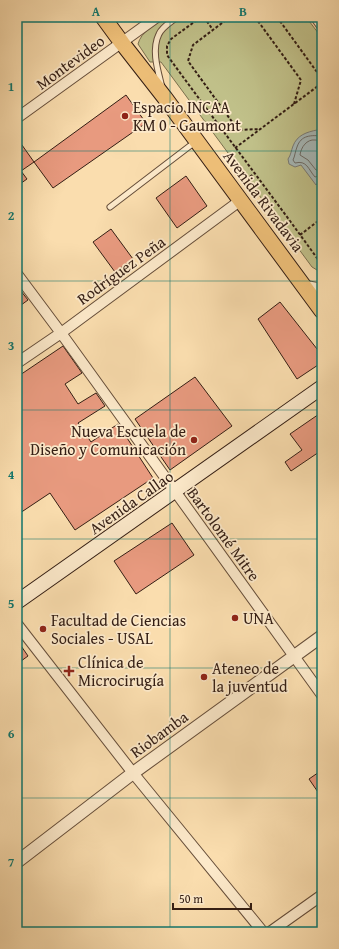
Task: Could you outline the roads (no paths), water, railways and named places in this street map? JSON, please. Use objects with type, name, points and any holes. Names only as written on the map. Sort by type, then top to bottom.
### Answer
[{"type":"main road","name":"Avenida Rivadavia","points":[[103,17],[306,287],[322,311]]},
{"type":"main road","name":"Avenida Callao","points":[[17,602],[322,387]]},
{"type":"street","name":"Montevideo","points":[[17,118],[122,44],[145,22],[158,17]]},
{"type":"street","points":[[317,17],[322,24]]},
{"type":"street","name":"Rodríguez Peña","points":[[17,363],[61,333],[237,195]]},
{"type":"street","name":"Bartolomé Mitre","points":[[17,274],[322,695]]},
{"type":"street","points":[[306,287],[322,290]]},
{"type":"street","points":[[17,624],[133,773],[263,932]]},
{"type":"street","name":"Riobamba","points":[[17,862],[133,773],[322,636]]},
{"type":"street","points":[[270,932],[322,895]]},
{"type":"lane","points":[[165,98],[157,67],[156,46],[158,34],[177,17]]},
{"type":"lane","points":[[110,207],[197,141]]},
{"type":"water","points":[[317,130],[322,133],[322,177],[316,185],[301,165],[295,167],[289,164],[288,159],[297,139],[306,133]]},
{"type":"place","name":"Espacio INCAA KM 0 - Gaumont","points":[[125,116]]},
{"type":"place","name":"Nueva Escuela de Diseño y Comunicación","points":[[194,440]]},
{"type":"place","name":"UNA","points":[[235,618]]},
{"type":"place","name":"Facultad de Ciencias Sociales - USAL","points":[[43,629]]},
{"type":"place","name":"Clínica de Microcirugía","points":[[69,671]]},
{"type":"place","name":"Ateneo de la juventud","points":[[204,677]]}]
